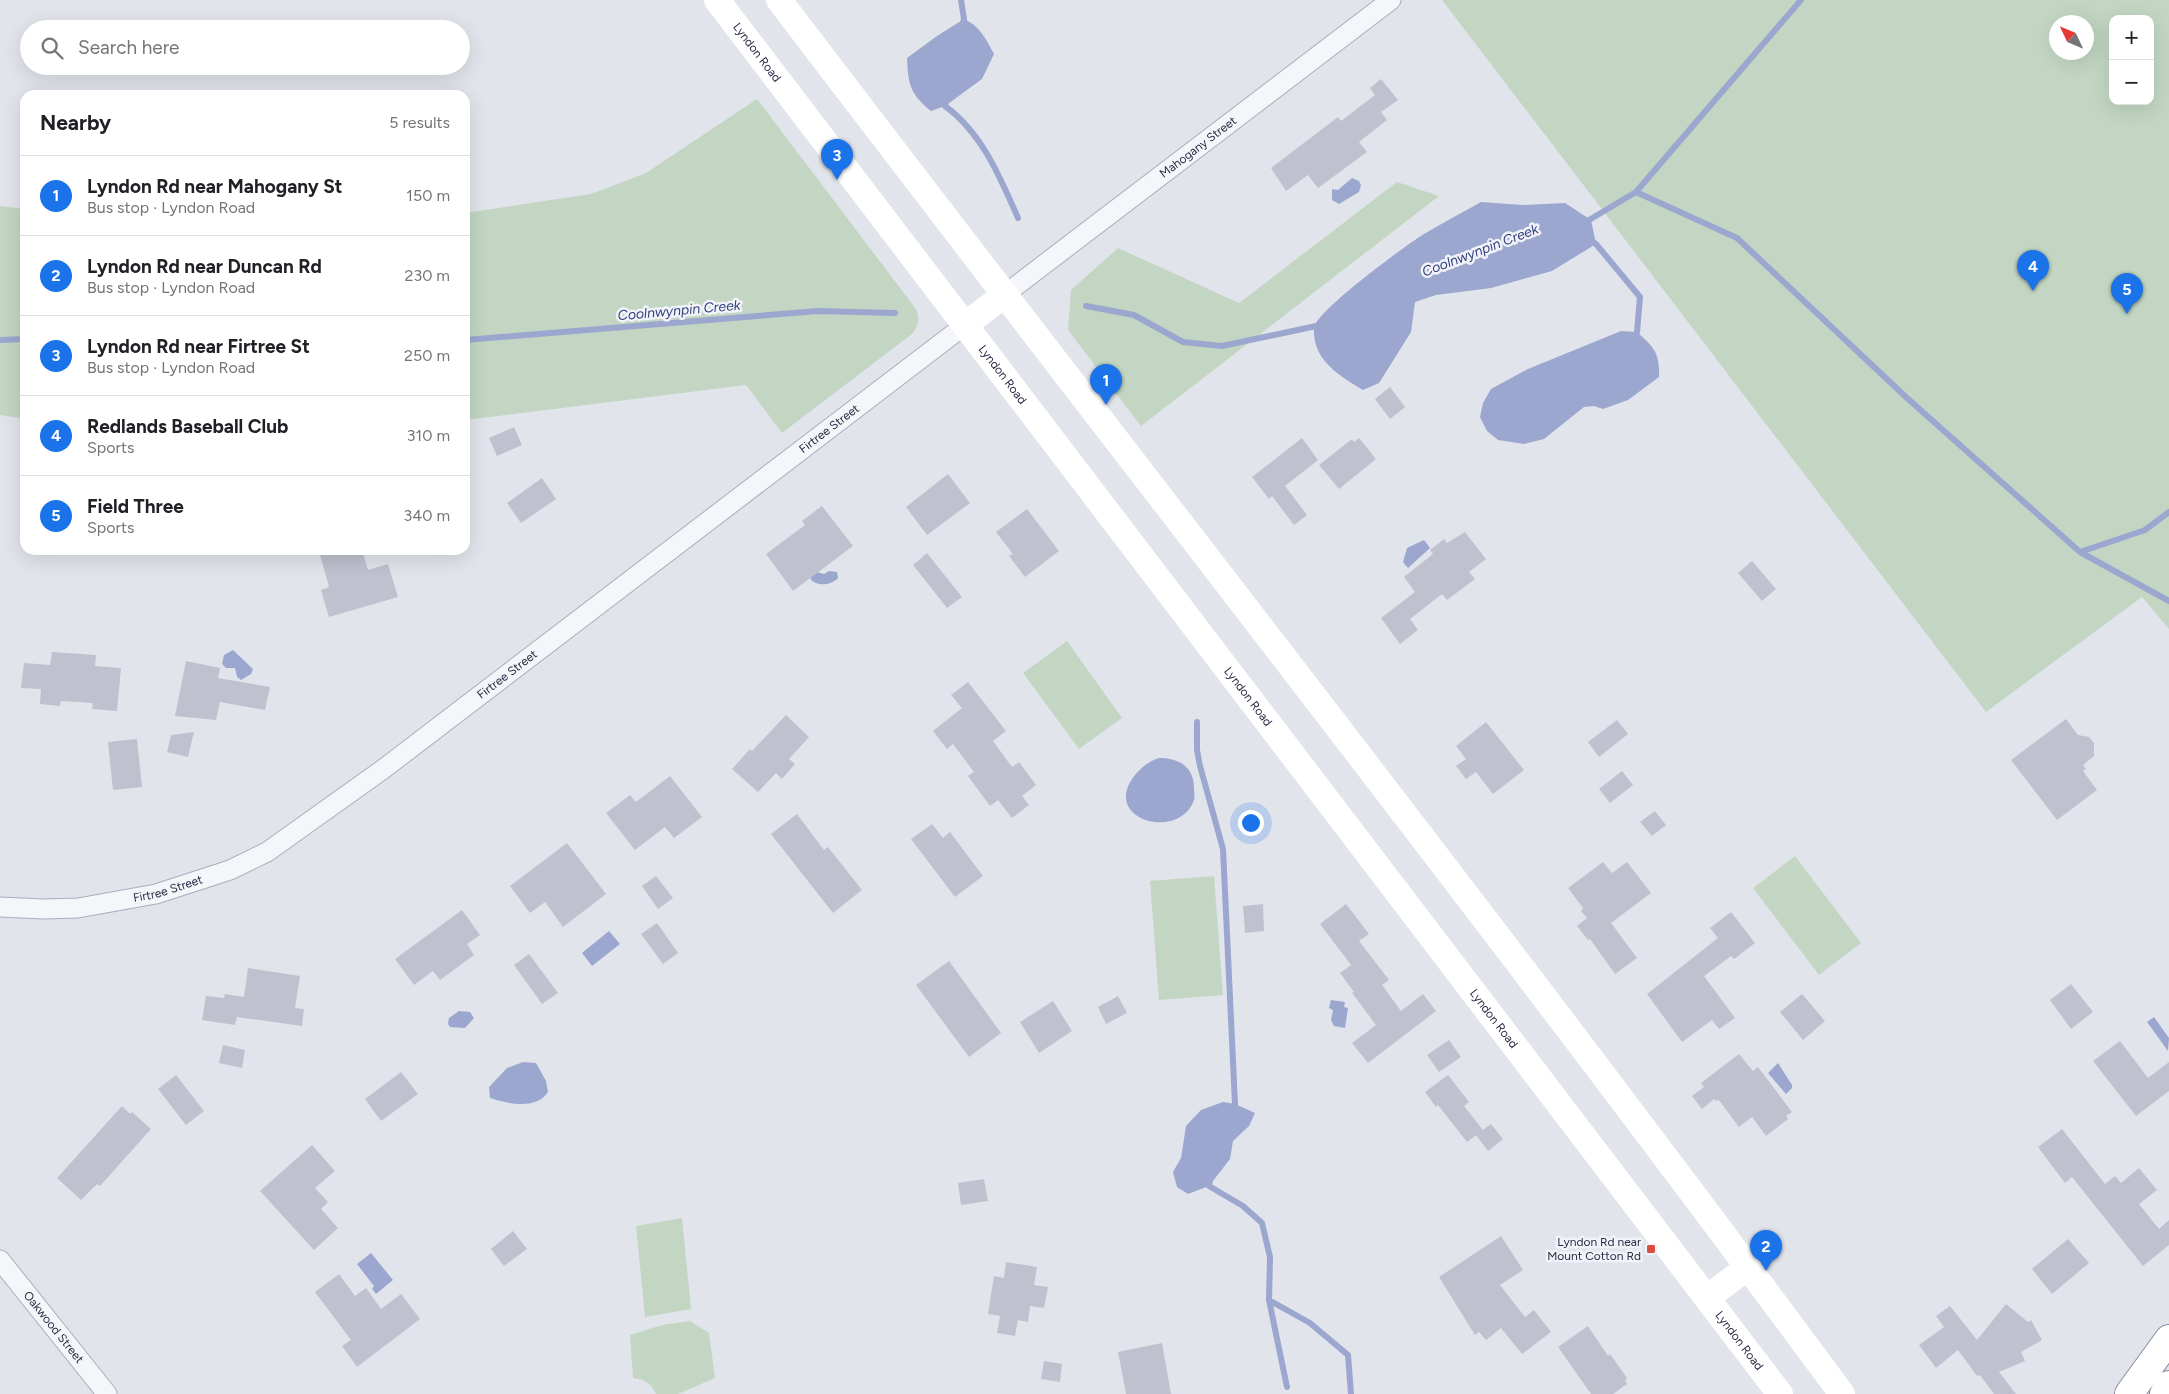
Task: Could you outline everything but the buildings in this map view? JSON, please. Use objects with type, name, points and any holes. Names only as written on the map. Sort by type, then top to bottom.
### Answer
[{"type":"highway","points":[[2129,1394],[2169,1340]]},
{"type":"highway","points":[[2164,1394],[2169,1385]]},
{"type":"main road","name":"Lyndon Road","points":[[717,0],[1780,1394]]},
{"type":"main road","points":[[779,0],[1004,295],[1178,518],[1748,1267],[1842,1394]]},
{"type":"main road","points":[[965,325],[1004,295]]},
{"type":"main road","points":[[1707,1298],[1748,1267]]},
{"type":"street","name":"Mahogany Street","points":[[1004,295],[1391,0]]},
{"type":"street","name":"Firtree Street","points":[[0,906],[43,909],[78,908],[156,894],[230,870],[266,852],[382,770],[965,325]]},
{"type":"street","name":"Oakwood Street","points":[[0,1260],[107,1394]]},
{"type":"green space","points":[[1442,0],[2169,0],[2169,629],[2142,597],[1986,712]]},
{"type":"green space","points":[[757,99],[916,309],[918,322],[916,328],[912,334],[782,433],[746,385],[470,419],[470,212],[591,194],[646,173]]},
{"type":"green space","points":[[1397,182],[1439,196],[1141,426],[1068,330],[1071,290],[1118,248],[1239,303]]},
{"type":"green space","points":[[0,206],[20,208],[20,418],[0,415]]},
{"type":"green space","points":[[1067,641],[1122,718],[1079,749],[1023,673]]},
{"type":"green space","points":[[1795,856],[1861,943],[1819,975],[1753,888]]},
{"type":"green space","points":[[1214,876],[1223,995],[1159,1000],[1150,881]]},
{"type":"green space","points":[[682,1218],[691,1309],[645,1317],[636,1226]]},
{"type":"green space","points":[[690,1321],[709,1333],[715,1378],[678,1394],[656,1394],[647,1383],[633,1378],[630,1335],[662,1325]]},
{"type":"water","points":[[964,19],[978,29],[994,54],[982,79],[945,106],[931,111],[914,94],[909,82],[907,58]]},
{"type":"water","points":[[1352,178],[1359,181],[1361,185],[1359,192],[1339,204],[1332,200],[1332,189],[1338,190]]},
{"type":"water","points":[[1481,202],[1523,205],[1565,203],[1591,220],[1596,244],[1552,271],[1491,288],[1436,295],[1415,302],[1411,332],[1379,383],[1363,390],[1329,366],[1318,349],[1314,328],[1330,308],[1363,279],[1424,234]]},
{"type":"water","points":[[1621,331],[1637,332],[1648,342],[1657,356],[1659,377],[1628,400],[1603,409],[1594,406],[1584,407],[1544,439],[1524,444],[1498,440],[1487,431],[1480,417],[1483,403],[1491,389],[1528,369]]},
{"type":"water","points":[[1424,540],[1430,548],[1408,568],[1403,562],[1407,548]]},
{"type":"water","points":[[829,571],[837,572],[838,578],[825,584],[818,584],[811,580],[810,577],[817,572],[824,574]]},
{"type":"water","points":[[233,650],[253,669],[251,674],[241,680],[237,677],[235,668],[226,668],[222,664],[224,655]]},
{"type":"water","points":[[1159,758],[1179,762],[1188,769],[1193,781],[1194,800],[1190,808],[1177,819],[1152,822],[1136,815],[1129,808],[1126,799],[1130,782],[1136,774],[1151,761]]},
{"type":"water","points":[[609,931],[620,944],[592,966],[582,953]]},
{"type":"water","points":[[1331,1000],[1345,1002],[1344,1007],[1348,1008],[1345,1028],[1334,1026],[1331,1020],[1333,1010],[1329,1008]]},
{"type":"water","points":[[459,1011],[470,1012],[474,1018],[465,1028],[450,1027],[448,1024],[449,1018]]},
{"type":"water","points":[[2154,1017],[2169,1038],[2168,1051],[2147,1022]]},
{"type":"water","points":[[523,1062],[536,1063],[546,1081],[548,1092],[543,1098],[522,1104],[490,1098],[489,1087],[507,1068]]},
{"type":"water","points":[[1778,1063],[1792,1085],[1792,1088],[1786,1094],[1768,1073]]},
{"type":"water","points":[[1223,1102],[1235,1104],[1255,1113],[1249,1126],[1233,1141],[1230,1159],[1209,1186],[1188,1194],[1177,1187],[1173,1172],[1181,1158],[1186,1126],[1201,1110]]},
{"type":"water","points":[[371,1253],[393,1280],[376,1294],[372,1289],[374,1286],[357,1264]]},
{"type":"waterway","points":[[961,0],[964,19],[962,27]]},
{"type":"waterway","name":"Coolnwynpin Creek","points":[[1584,223],[1636,192],[1801,0]]},
{"type":"waterway","points":[[946,98],[945,106],[958,117],[980,142],[997,172],[1018,218]]},
{"type":"waterway","points":[[1636,192],[1737,238],[1907,398],[2080,552],[2169,601]]},
{"type":"waterway","points":[[1590,240],[1596,244],[1640,297],[1637,332]]},
{"type":"waterway","name":"Coolnwynpin Creek","points":[[1086,306],[1134,315],[1183,342],[1222,346],[1321,325]]},
{"type":"waterway","name":"Coolnwynpin Creek","points":[[470,340],[818,311],[895,313]]},
{"type":"waterway","name":"Coolnwynpin Creek","points":[[0,340],[20,339]]},
{"type":"waterway","points":[[2080,552],[2145,530],[2169,512]]},
{"type":"waterway","points":[[1197,722],[1197,750],[1200,766],[1223,849],[1235,1104],[1231,1112]]},
{"type":"waterway","points":[[1210,1180],[1209,1186],[1243,1206],[1262,1223],[1270,1257],[1269,1300],[1287,1387]]},
{"type":"waterway","points":[[1269,1300],[1310,1323],[1348,1355],[1351,1394]]},
{"type":"place","name":"Lyndon Rd near Firtree St","points":[[837,180]]},
{"type":"place","name":"Redlands Baseball Club","points":[[2033,291]]},
{"type":"place","name":"Field Three","points":[[2127,314]]},
{"type":"place","name":"Lyndon Rd near Mahogany St","points":[[1106,405]]},
{"type":"place","name":"Lyndon Rd near Mount Cotton Rd","points":[[1651,1249]]},
{"type":"place","name":"Lyndon Rd near Duncan Rd","points":[[1766,1271]]}]
